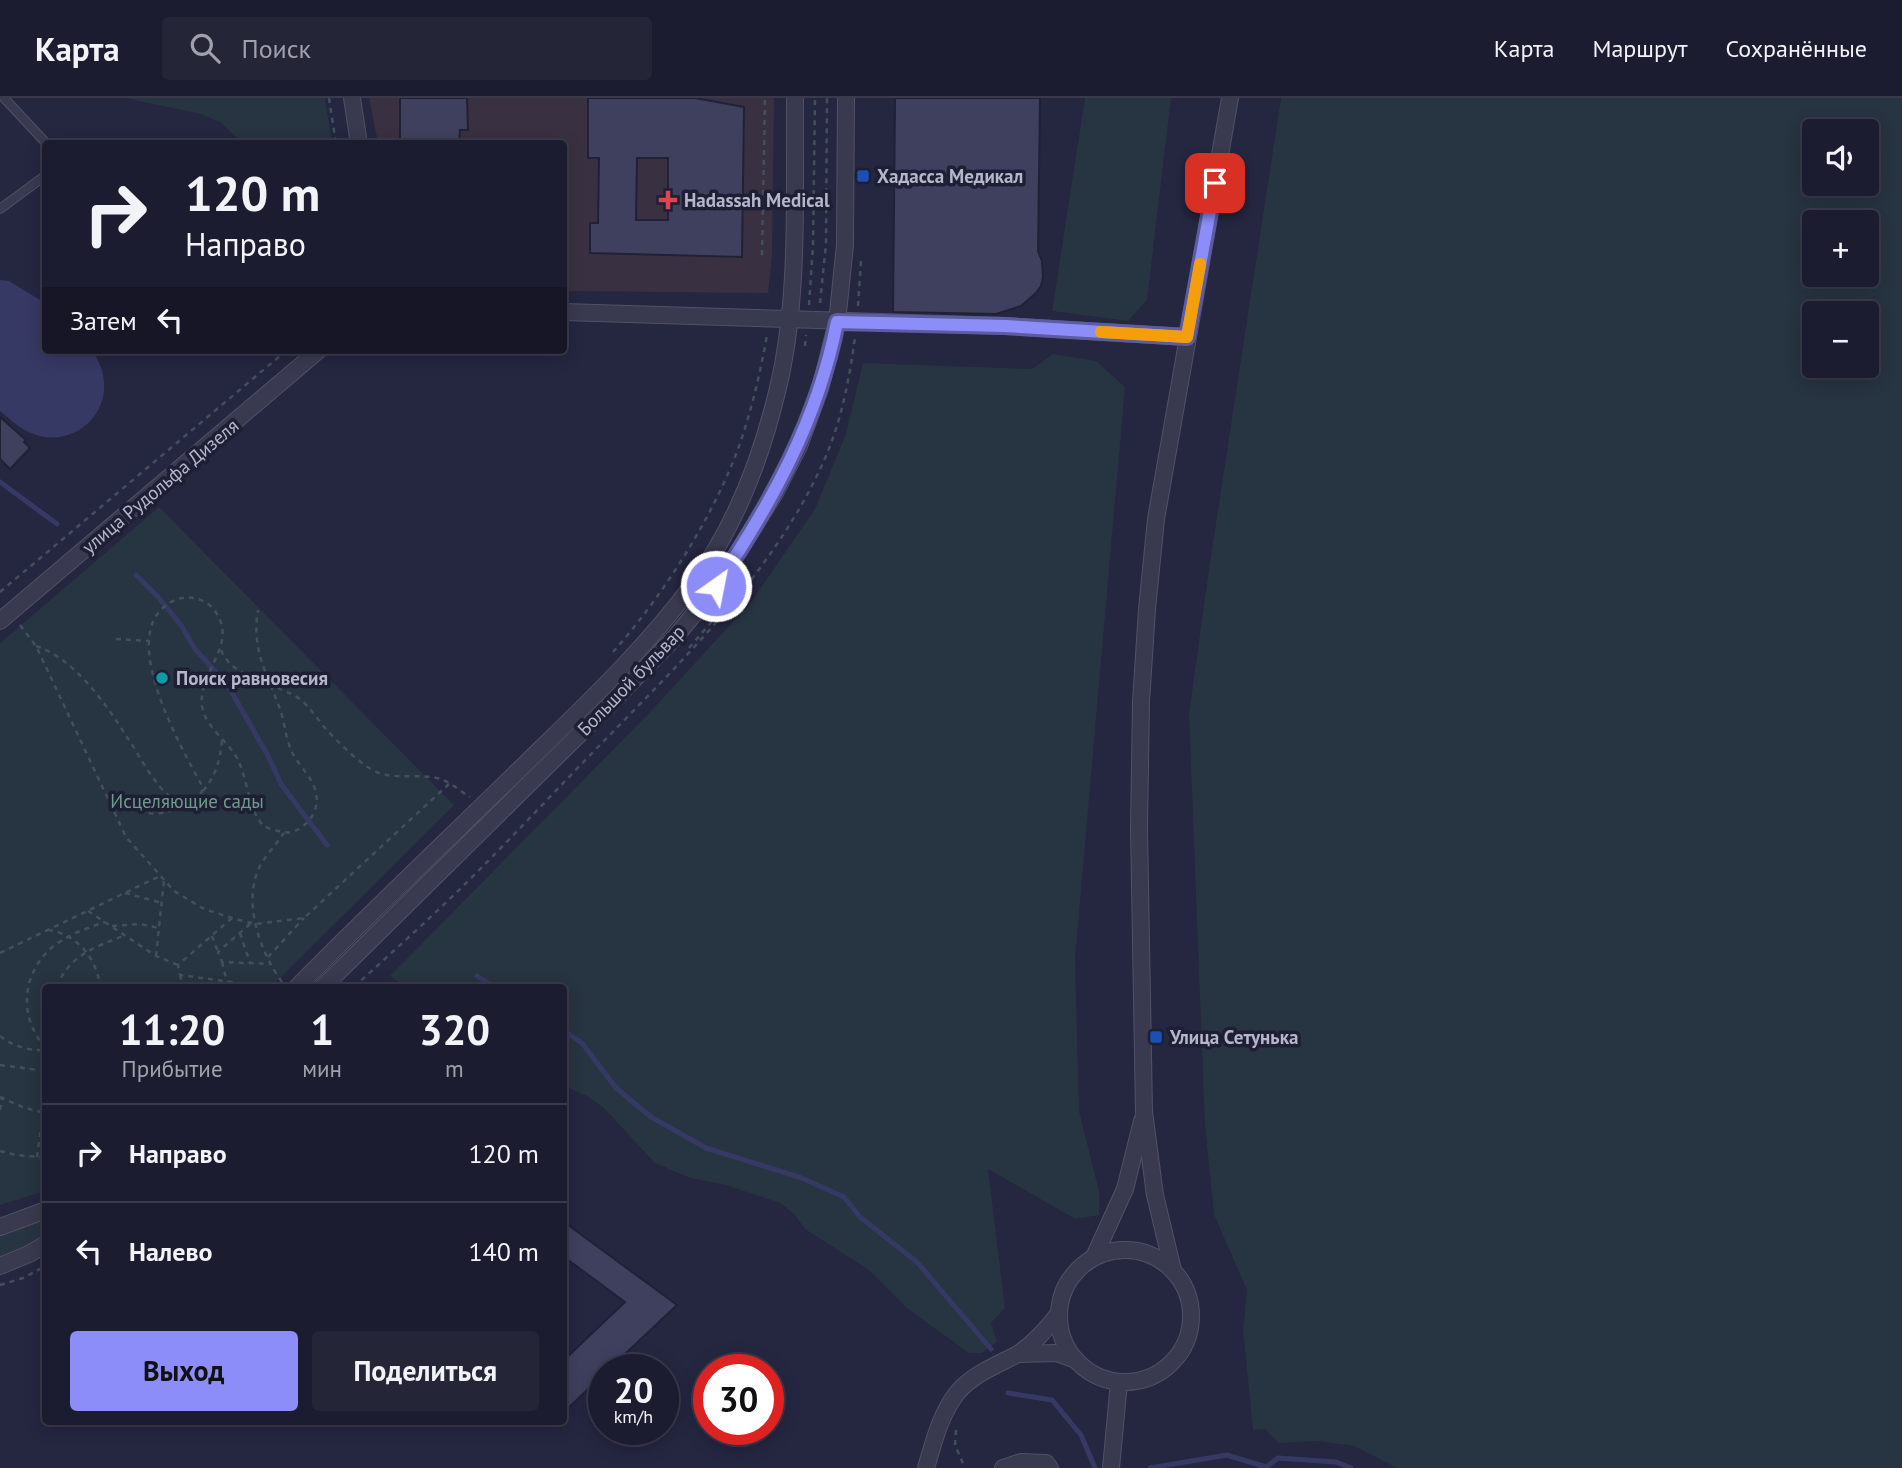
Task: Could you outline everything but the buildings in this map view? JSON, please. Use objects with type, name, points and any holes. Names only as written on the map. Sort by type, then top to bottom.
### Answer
[{"type":"street","points":[[352,98],[358,140]]},
{"type":"street","name":"Большой бульвар","points":[[290,984],[595,695],[659,629],[694,583],[724,534],[747,486],[779,386],[786,343],[793,244],[795,98]]},
{"type":"street","name":"Большой бульвар","points":[[326,984],[676,636],[716,586],[775,493],[799,446],[831,352],[837,322],[845,245],[846,98]]},
{"type":"street","points":[[1173,1270],[1155,1195],[1144,1112],[1139,828],[1141,702],[1156,519],[1230,98]]},
{"type":"street","points":[[567,312],[1005,326],[1187,337]]},
{"type":"street","name":"улица Рудольфа Дизеля","points":[[0,621],[314,354]]},
{"type":"street","points":[[1094,1257],[1125,1189],[1144,1112]]},
{"type":"street","points":[[0,1227],[42,1211]]},
{"type":"street","points":[[0,1266],[42,1246]]},
{"type":"street","points":[[1115,1250],[1137,1251],[1157,1258],[1173,1270],[1185,1287],[1191,1306],[1191,1326],[1185,1345],[1173,1361],[1157,1374],[1139,1381],[1119,1382],[1102,1378],[1076,1360],[1066,1346],[1060,1330],[1059,1313],[1067,1286],[1078,1269],[1094,1257],[1115,1250]]},
{"type":"street","points":[[926,1468],[941,1419],[958,1392],[984,1370],[1018,1354],[1036,1339],[1059,1313]]},
{"type":"street","points":[[1018,1354],[1057,1353],[1076,1360]]},
{"type":"street","points":[[1111,1468],[1119,1382]]},
{"type":"street","points":[[1003,1468],[1021,1462],[1046,1463],[1050,1468]]},
{"type":"lane","points":[[4,98],[43,140]]},
{"type":"lane","points":[[0,209],[42,178]]},
{"type":"path","points":[[329,98],[335,140]]},
{"type":"path","points":[[762,255],[765,98]]},
{"type":"path","points":[[810,299],[815,98]]},
{"type":"path","points":[[821,300],[826,244],[827,98]]},
{"type":"path","points":[[790,298],[859,303]]},
{"type":"path","points":[[611,653],[664,586],[713,505],[748,419],[771,320]]},
{"type":"path","points":[[767,339],[805,346]]},
{"type":"path","points":[[831,352],[852,356]]},
{"type":"path","points":[[0,592],[281,354]]},
{"type":"path","points":[[202,792],[201,783],[161,706],[153,676],[150,641],[154,619],[162,608],[183,598],[195,598],[213,607],[219,617],[224,634],[221,650],[207,677],[201,703],[204,716],[242,766],[254,813],[264,826],[284,833],[300,829],[308,823],[317,803],[314,785],[290,749],[281,711],[257,649],[255,629],[258,610]]},
{"type":"path","points":[[19,624],[36,646],[126,837],[174,891],[204,909],[250,924],[304,918]]},
{"type":"path","points":[[116,639],[150,641]]},
{"type":"path","points":[[36,646],[55,654],[75,672],[116,721],[152,776],[168,795],[179,803],[186,804]]},
{"type":"path","points":[[221,650],[224,658],[233,667],[282,688],[303,701],[326,729],[377,772],[440,778],[470,797],[464,803]]},
{"type":"path","points":[[110,803],[142,814],[165,814],[186,804],[202,792],[214,777],[220,761],[222,740]]},
{"type":"path","points":[[268,957],[304,918],[449,784]]},
{"type":"path","points":[[284,833],[260,866],[253,890],[255,924],[271,964],[288,984]]},
{"type":"path","points":[[0,953],[160,876]]},
{"type":"path","points":[[156,956],[164,880]]},
{"type":"path","points":[[125,892],[162,903]]},
{"type":"path","points":[[87,911],[156,956],[178,965]]},
{"type":"path","points":[[178,965],[232,918]]},
{"type":"path","points":[[42,1044],[29,1021],[26,1008],[28,985],[34,972],[50,950],[68,937],[104,922]]},
{"type":"path","points":[[111,926],[139,924],[159,928]]},
{"type":"path","points":[[218,952],[250,924]]},
{"type":"path","points":[[48,930],[68,937],[86,952],[97,972],[99,984]]},
{"type":"path","points":[[240,933],[250,963]]},
{"type":"path","points":[[59,984],[68,967],[86,952],[125,935]]},
{"type":"path","points":[[211,935],[227,982]]},
{"type":"path","points":[[222,962],[271,964]]},
{"type":"path","points":[[178,965],[180,984]]},
{"type":"path","points":[[180,975],[243,984]]},
{"type":"path","points":[[205,984],[206,980]]},
{"type":"path","points":[[0,1036],[26,1049],[42,1049]]},
{"type":"path","points":[[0,1065],[42,1070]]},
{"type":"path","points":[[0,1110],[1,1098],[42,1112]]},
{"type":"path","points":[[37,1157],[42,1126]]},
{"type":"path","points":[[0,1151],[42,1158]]},
{"type":"path","points":[[0,1285],[42,1268]]},
{"type":"path","points":[[957,1418],[955,1445],[965,1468]]},
{"type":"shaded area","name":"Hadassah Medical","points":[[369,98],[774,98],[772,256],[768,293],[567,291],[567,140],[377,140]]},
{"type":"green space","points":[[125,98],[325,98],[332,140],[239,140],[220,122],[201,114]]},
{"type":"green space","points":[[1085,98],[1171,98],[1147,300],[1128,321],[1052,311]]},
{"type":"green space","points":[[1281,98],[1902,98],[1902,1468],[1397,1468],[1354,1446],[1318,1441],[1279,1443],[1265,1429],[1253,1430],[1243,1330],[1247,1290],[1214,1215],[1205,1126],[1189,714]]},
{"type":"green space","points":[[1053,354],[1096,361],[1125,387],[1075,959],[1079,1111],[1099,1191],[1099,1215],[1075,1219],[988,1169],[1005,1308],[991,1323],[997,1342],[982,1353],[969,1353],[908,1309],[869,1270],[805,1229],[794,1214],[780,1203],[726,1185],[690,1178],[655,1163],[604,1108],[589,1097],[567,1087],[567,984],[401,984],[390,976],[652,710],[751,602],[815,509],[846,434],[863,363],[1032,369]]},
{"type":"green space","name":"Исцеляющие сады","points":[[159,507],[454,805],[274,984],[42,984],[42,1192],[0,1205],[0,643]]},
{"type":"green space","points":[[42,1221],[42,1236],[24,1247],[0,1256],[0,1236]]},
{"type":"water","points":[[0,280],[9,281],[42,301],[42,354],[95,354],[103,375],[104,390],[101,404],[85,426],[60,437],[31,433],[0,411]]},
{"type":"waterway","points":[[0,482],[57,524]]},
{"type":"waterway","points":[[136,575],[158,597],[181,625],[195,649],[227,684],[281,784],[327,845]]},
{"type":"waterway","points":[[477,976],[489,984]]},
{"type":"waterway","points":[[567,1033],[582,1043],[616,1088],[651,1117],[706,1148],[799,1177],[844,1197],[860,1217],[917,1262],[991,1349]]},
{"type":"waterway","points":[[1008,1393],[1052,1400],[1081,1435],[1095,1468]]},
{"type":"waterway","points":[[1150,1468],[1227,1455],[1266,1467],[1278,1458],[1336,1462],[1351,1468]]},
{"type":"slow traffic","points":[[1101,332],[1187,337],[1200,264]]},
{"type":"place","name":"Хадасса Медикал","points":[[863,176]]},
{"type":"place","name":"Hadassah Medical","points":[[668,200]]},
{"type":"place","name":"Поиск равновесия","points":[[162,678]]},
{"type":"place","name":"Улица Сетунька","points":[[1156,1037]]},
{"type":"route","points":[[716,586],[775,493],[799,446],[820,389],[837,322],[1005,326],[1187,337],[1215,183]]}]
